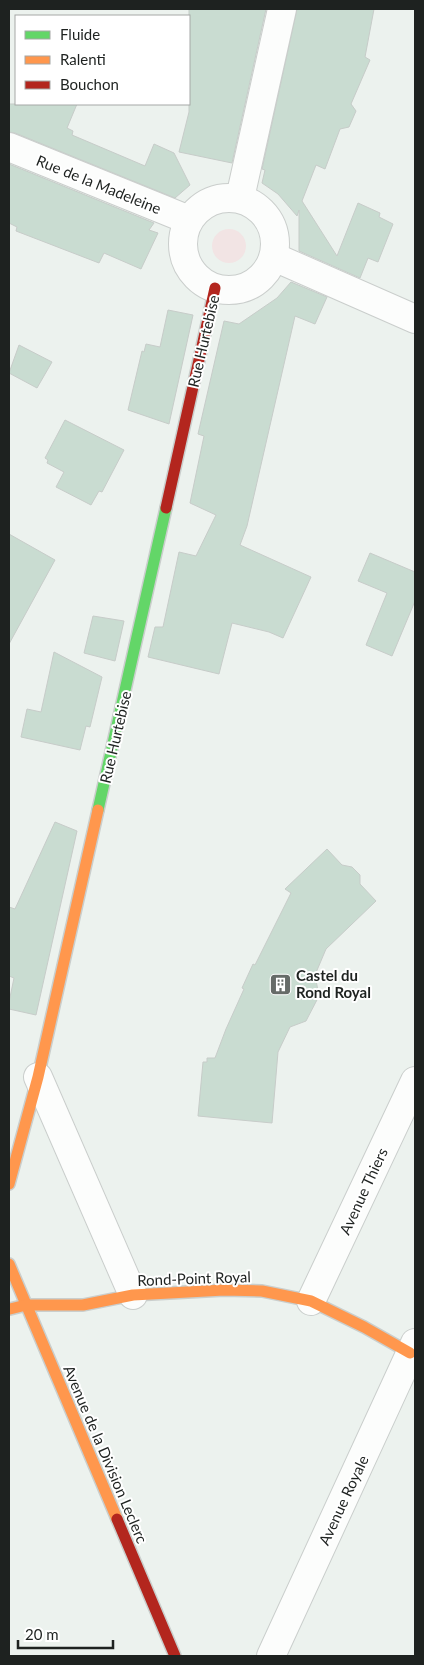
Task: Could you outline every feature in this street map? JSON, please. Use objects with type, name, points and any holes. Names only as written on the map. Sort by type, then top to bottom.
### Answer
[{"type":"street","points":[[240,198],[282,9]]},
{"type":"street","name":"Rue de la Madeleine","points":[[9,147],[189,220]]},
{"type":"street","points":[[225,197],[240,198],[254,204],[266,214],[270,221],[276,242],[274,258],[268,270],[257,281],[244,288],[230,290],[215,288],[203,282],[193,272],[186,260],[183,247],[184,233],[189,220],[199,208],[211,200],[225,197]]},
{"type":"street","points":[[274,258],[415,319]]},
{"type":"street","name":"Rue Hurtebise","points":[[9,1184],[38,1077],[215,288]]},
{"type":"street","points":[[38,1077],[133,1295]]},
{"type":"street","name":"Avenue Thiers","points":[[311,1301],[415,1081]]},
{"type":"street","name":"Avenue de la Division Leclerc","points":[[9,1264],[174,1656]]},
{"type":"street","name":"Rond-Point Royal","points":[[9,1309],[26,1305],[83,1305],[133,1295],[224,1290],[262,1292],[311,1301],[413,1348]]},
{"type":"street","name":"Avenue Royale","points":[[271,1656],[413,1348]]},
{"type":"shaded area","points":[[229,229],[236,230],[241,234],[245,239],[245,253],[241,258],[236,262],[229,263],[222,262],[217,258],[213,253],[212,246],[213,239],[217,234],[222,230]]},
{"type":"building","points":[[189,9],[266,9],[232,163],[179,152],[190,105]]},
{"type":"building","points":[[297,9],[374,9],[365,57],[370,60],[351,104],[356,111],[349,127],[340,129],[325,169],[316,165],[302,201],[337,256],[358,203],[380,213],[379,217],[393,224],[378,262],[368,258],[360,278],[299,251],[299,210],[297,216],[278,194],[262,183],[265,170],[262,169]]},
{"type":"building","points":[[9,104],[77,105],[67,128],[73,131],[72,135],[145,166],[154,144],[174,153],[190,185],[175,198],[9,132]]},
{"type":"building","points":[[9,164],[154,223],[149,230],[158,233],[141,269],[104,253],[99,263],[16,231],[17,227],[9,223]]},
{"type":"building","points":[[291,282],[327,297],[315,324],[295,316],[247,526],[240,545],[311,577],[283,638],[269,632],[232,623],[219,674],[148,657],[155,627],[163,627],[179,552],[196,556],[216,515],[190,503],[204,436],[198,434],[224,321],[239,324],[277,298]]},
{"type":"building","points":[[168,310],[193,315],[169,424],[128,410],[142,351],[144,352],[146,344],[160,347]]},
{"type":"building","points":[[19,345],[52,362],[37,388],[9,373]]},
{"type":"building","points":[[65,420],[124,450],[102,492],[99,491],[91,505],[56,487],[64,472],[47,463],[48,460],[45,458]]},
{"type":"building","points":[[9,534],[55,560],[9,644]]},
{"type":"building","points":[[370,553],[415,572],[415,601],[392,656],[366,645],[387,593],[358,581]]},
{"type":"building","points":[[93,616],[124,621],[115,661],[84,653]]},
{"type":"building","points":[[54,652],[102,677],[90,727],[86,726],[80,750],[21,737],[27,709],[41,712]]},
{"type":"building","points":[[55,822],[77,831],[36,1015],[9,1009],[14,978],[9,976],[9,907],[15,909]]},
{"type":"building","name":"Castel du Rond Royal","points":[[327,849],[342,865],[352,867],[360,875],[360,884],[376,901],[326,949],[315,975],[319,996],[306,1021],[290,1027],[278,1052],[272,1123],[198,1116],[203,1062],[207,1062],[207,1058],[215,1058],[253,964],[255,965],[291,893],[285,889]]},
{"type":"traffic: fast","points":[[98,810],[166,508]]},
{"type":"traffic: slow","points":[[9,1184],[38,1077],[98,810]]},
{"type":"traffic: slow","points":[[9,1264],[117,1519]]},
{"type":"traffic: slow","points":[[10,1309],[26,1305],[83,1305],[133,1295],[224,1290],[262,1291],[311,1301],[364,1327],[410,1353]]},
{"type":"traffic: jam","points":[[166,508],[215,288]]},
{"type":"traffic: jam","points":[[117,1519],[175,1656]]},
{"type":"place","name":"Castel du Rond Royal","points":[[280,984]]}]
